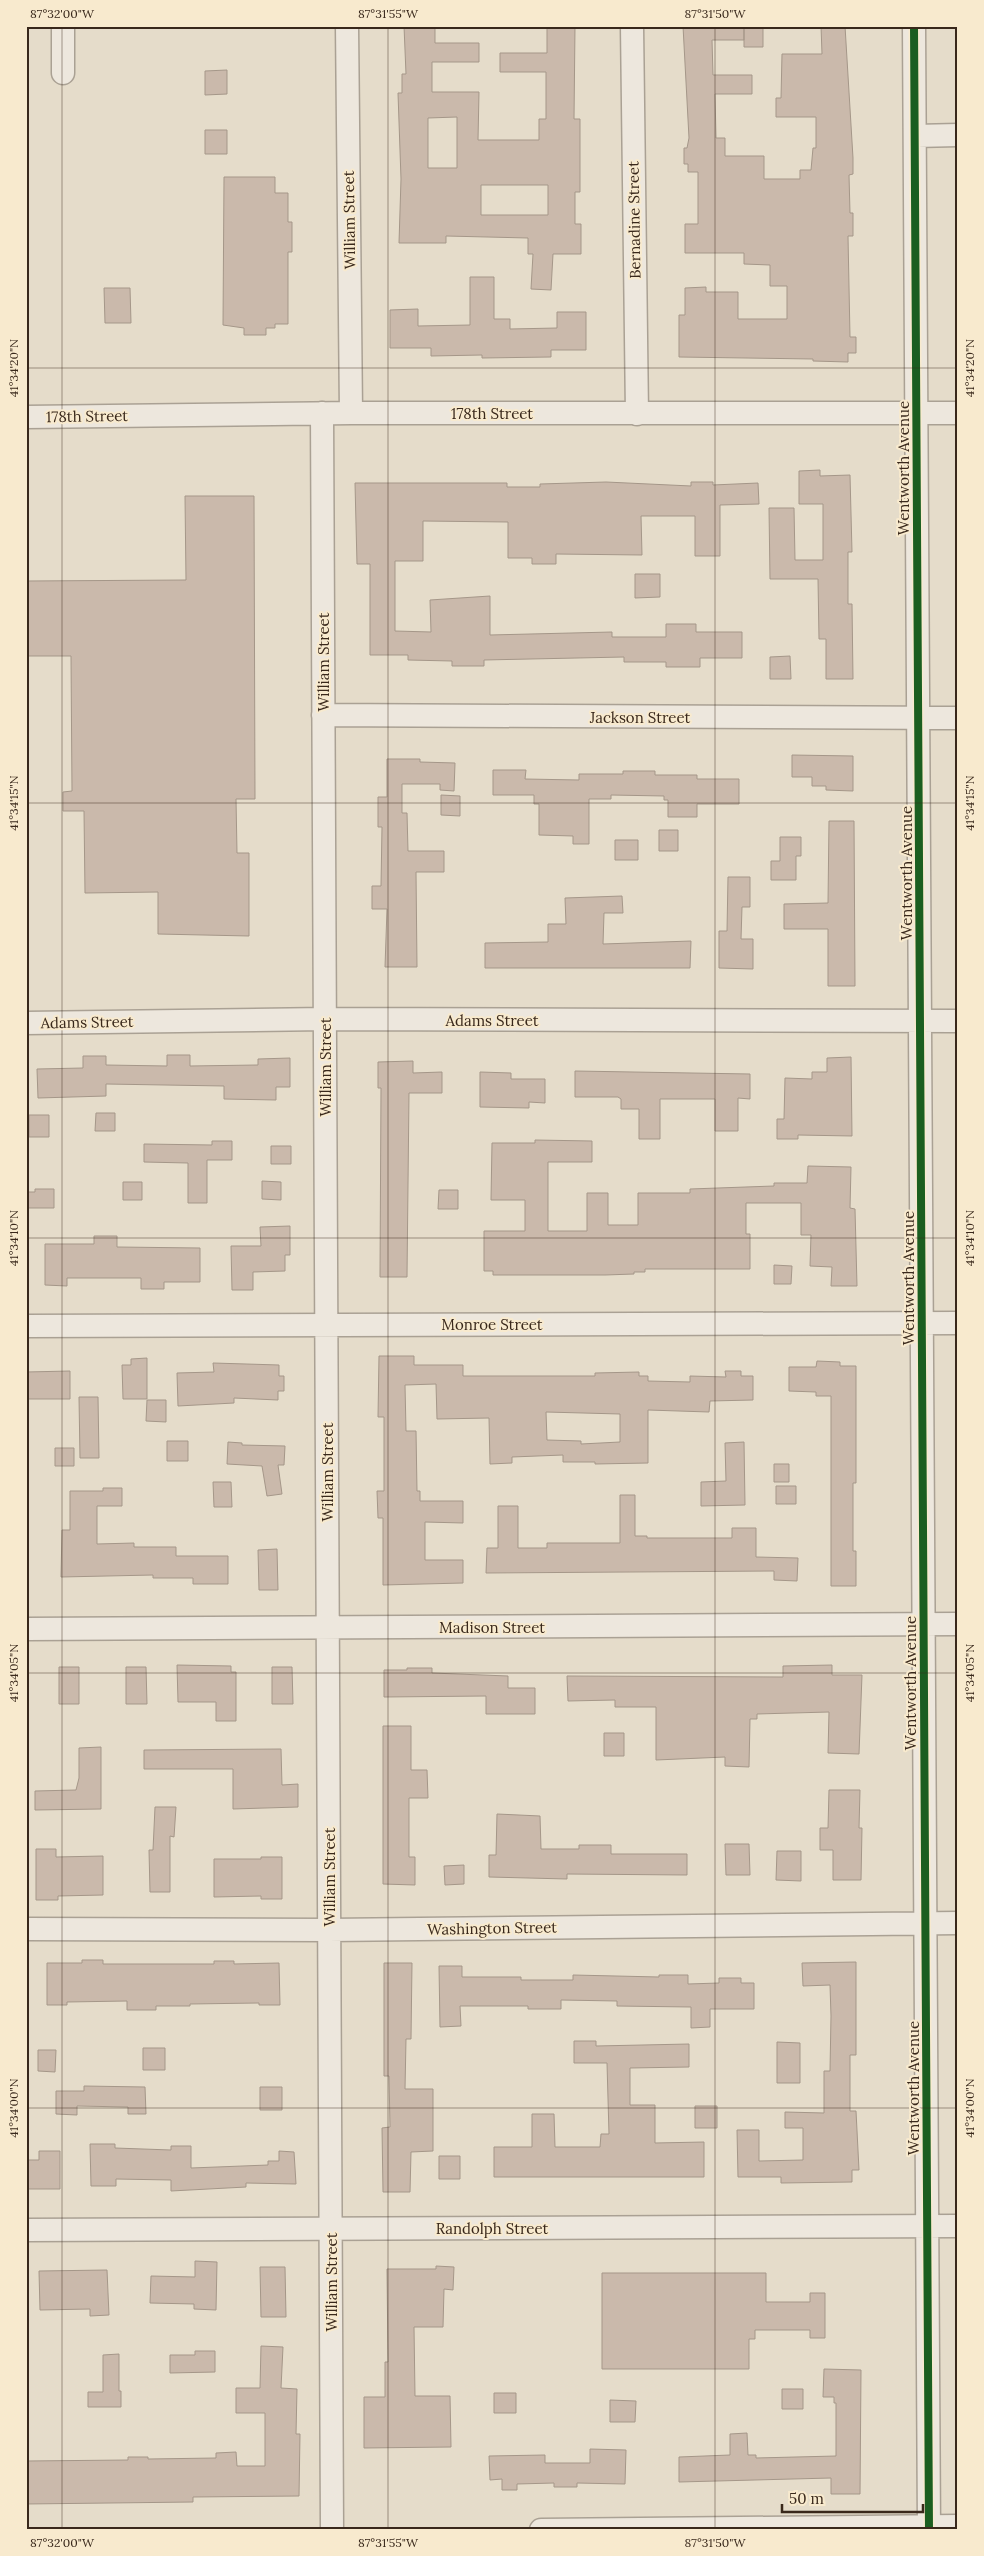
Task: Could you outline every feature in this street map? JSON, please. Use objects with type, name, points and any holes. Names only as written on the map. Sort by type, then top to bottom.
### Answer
[{"type":"street","points":[[63,26],[63,73]]},
{"type":"street","name":"William Street","points":[[347,26],[351,413]]},
{"type":"street","name":"Bernadine Street","points":[[632,26],[637,414]]},
{"type":"street","name":"Wentworth Avenue","points":[[914,26],[929,2528]]},
{"type":"street","points":[[915,136],[958,135]]},
{"type":"street","name":"178th Street","points":[[26,417],[351,413],[958,413]]},
{"type":"street","name":"William Street","points":[[322,414],[332,2530]]},
{"type":"street","name":"Jackson Street","points":[[323,715],[958,718]]},
{"type":"street","name":"Adams Street","points":[[26,1023],[325,1019],[958,1021]]},
{"type":"street","name":"Monroe Street","points":[[26,1326],[958,1323]]},
{"type":"street","name":"Madison Street","points":[[26,1629],[958,1624]]},
{"type":"street","name":"Washington Street","points":[[26,1930],[329,1930],[958,1923]]},
{"type":"street","name":"Randolph Street","points":[[26,2230],[958,2226]]},
{"type":"street","points":[[541,2530],[929,2528],[958,2526]]},
{"type":"building","points":[[404,26],[435,26],[435,43],[479,43],[479,62],[432,62],[432,92],[479,92],[478,140],[539,140],[539,119],[546,119],[546,72],[500,72],[500,53],[547,53],[547,26],[575,26],[574,119],[580,119],[580,192],[575,192],[575,224],[581,224],[581,254],[553,254],[551,290],[531,289],[533,254],[528,254],[528,238],[446,236],[446,243],[399,243],[401,179],[398,93],[402,93],[402,74],[406,74]],"holes":[[[457,117],[457,168],[428,168],[428,118]],[[481,185],[548,185],[548,215],[481,215]]]},
{"type":"building","points":[[683,26],[744,26],[744,40],[712,40],[713,75],[752,75],[752,94],[715,94],[716,138],[725,138],[725,156],[764,156],[764,179],[800,179],[800,170],[811,170],[813,148],[816,148],[816,117],[776,117],[776,98],[781,98],[782,54],[822,54],[821,26],[845,26],[853,158],[853,174],[849,175],[850,213],[853,213],[853,236],[848,236],[850,337],[856,337],[856,353],[848,353],[848,362],[813,361],[813,359],[679,357],[679,315],[685,315],[685,288],[706,287],[706,292],[738,292],[738,319],[787,319],[787,286],[770,286],[770,265],[744,264],[744,253],[685,253],[685,224],[698,224],[698,172],[688,172],[688,164],[684,164],[684,148],[687,148],[689,138]]},
{"type":"building","points":[[744,28],[763,28],[763,47],[744,47]]},
{"type":"building","points":[[227,70],[227,94],[205,95],[205,71]]},
{"type":"building","points":[[205,130],[227,130],[227,154],[205,154]]},
{"type":"building","points":[[224,177],[275,177],[275,193],[288,193],[288,222],[292,222],[292,252],[288,252],[288,324],[275,324],[275,328],[266,328],[266,335],[244,335],[244,328],[223,325]]},
{"type":"building","points":[[470,277],[494,277],[494,319],[510,319],[510,329],[557,328],[557,312],[586,312],[586,350],[551,350],[551,357],[482,358],[482,355],[431,356],[431,348],[390,348],[390,310],[418,309],[418,326],[470,325]]},
{"type":"building","points":[[104,288],[130,288],[131,323],[105,323]]},
{"type":"building","points":[[820,470],[820,476],[850,475],[852,552],[848,552],[848,604],[852,604],[853,679],[826,679],[826,639],[819,639],[818,579],[770,579],[769,508],[794,508],[795,560],[823,560],[823,504],[799,504],[799,471]]},
{"type":"building","points":[[606,482],[691,486],[691,482],[713,482],[713,485],[758,483],[759,504],[720,505],[720,556],[695,556],[695,516],[641,516],[642,555],[556,554],[556,564],[532,564],[532,558],[508,558],[508,522],[423,521],[423,561],[395,561],[395,631],[431,632],[430,600],[490,596],[490,635],[612,632],[612,637],[666,637],[666,624],[696,624],[696,632],[742,632],[742,658],[700,658],[700,667],[666,667],[666,662],[624,662],[624,657],[484,660],[484,666],[452,666],[452,661],[408,660],[408,655],[370,655],[370,564],[357,564],[355,483],[507,483],[507,487],[540,487],[540,484]]},
{"type":"building","points":[[185,496],[254,496],[255,799],[236,799],[237,853],[249,853],[249,936],[158,934],[158,892],[85,893],[84,811],[63,811],[63,792],[72,791],[71,656],[26,656],[26,581],[186,580]]},
{"type":"building","points":[[635,574],[660,574],[660,597],[635,598]]},
{"type":"building","points":[[790,656],[791,679],[770,679],[770,657]]},
{"type":"building","points":[[792,755],[853,756],[853,791],[826,790],[826,786],[812,786],[812,777],[792,777]]},
{"type":"building","points":[[387,759],[420,759],[420,762],[455,763],[454,791],[440,790],[440,784],[402,784],[402,813],[407,813],[408,851],[444,851],[444,872],[416,872],[417,967],[385,967],[387,909],[372,909],[372,886],[381,886],[382,827],[378,827],[378,797],[387,797]]},
{"type":"building","points":[[493,770],[526,770],[525,779],[579,780],[579,774],[623,774],[623,771],[655,771],[655,775],[697,775],[697,779],[739,779],[739,804],[697,804],[697,817],[668,817],[668,800],[664,800],[664,796],[611,795],[611,799],[589,799],[589,844],[573,844],[573,836],[539,835],[539,804],[534,804],[534,795],[493,795]]},
{"type":"building","points":[[441,795],[460,796],[460,816],[441,815]]},
{"type":"building","points":[[829,821],[854,821],[855,986],[828,986],[828,929],[784,929],[784,904],[828,903]]},
{"type":"building","points":[[659,830],[678,830],[678,851],[659,851]]},
{"type":"building","points":[[780,837],[801,837],[801,856],[796,856],[796,880],[771,880],[771,861],[780,861]]},
{"type":"building","points":[[615,840],[638,840],[638,860],[615,860]]},
{"type":"building","points":[[728,877],[750,877],[750,907],[742,907],[741,939],[753,939],[753,969],[719,968],[719,931],[727,931]]},
{"type":"building","points":[[622,896],[623,913],[604,913],[603,944],[691,941],[690,968],[485,968],[485,943],[548,942],[548,924],[566,924],[565,898]]},
{"type":"building","points":[[167,1055],[190,1055],[190,1066],[258,1065],[258,1059],[290,1058],[290,1087],[276,1087],[276,1100],[224,1099],[224,1086],[106,1084],[106,1096],[38,1098],[37,1069],[83,1068],[83,1056],[106,1056],[106,1065],[167,1066]]},
{"type":"building","points":[[851,1057],[852,1136],[798,1135],[798,1139],[777,1139],[777,1119],[784,1119],[785,1078],[812,1079],[812,1072],[827,1072],[827,1058]]},
{"type":"building","points":[[413,1061],[413,1073],[442,1072],[442,1093],[409,1093],[407,1277],[380,1277],[381,1088],[378,1088],[378,1062]]},
{"type":"building","points":[[575,1071],[750,1074],[750,1099],[738,1098],[738,1131],[715,1131],[715,1099],[660,1099],[660,1139],[639,1139],[639,1109],[621,1109],[621,1099],[618,1097],[575,1097]]},
{"type":"building","points":[[480,1072],[511,1073],[511,1079],[545,1079],[545,1103],[529,1102],[529,1108],[480,1107]]},
{"type":"building","points":[[96,1113],[115,1113],[115,1131],[95,1131]]},
{"type":"building","points":[[29,1115],[49,1115],[49,1137],[29,1137]]},
{"type":"building","points":[[535,1140],[592,1141],[592,1162],[548,1162],[548,1231],[587,1231],[587,1193],[608,1193],[608,1225],[638,1225],[638,1193],[690,1193],[690,1189],[774,1186],[774,1183],[807,1183],[808,1166],[851,1167],[850,1208],[855,1209],[857,1286],[831,1286],[832,1267],[810,1266],[811,1235],[801,1235],[801,1203],[746,1203],[746,1234],[750,1234],[750,1269],[645,1269],[645,1272],[634,1272],[634,1274],[605,1275],[493,1275],[493,1271],[484,1271],[484,1231],[525,1231],[525,1200],[491,1200],[492,1143],[535,1143]]},
{"type":"building","points":[[212,1141],[232,1141],[232,1160],[207,1160],[207,1203],[188,1203],[188,1163],[144,1162],[144,1144],[212,1145]]},
{"type":"building","points":[[271,1146],[291,1146],[291,1164],[271,1164]]},
{"type":"building","points":[[262,1181],[281,1182],[281,1200],[262,1199]]},
{"type":"building","points":[[123,1182],[142,1182],[142,1200],[123,1200]]},
{"type":"building","points":[[35,1189],[54,1189],[54,1208],[26,1208],[26,1192],[35,1192]]},
{"type":"building","points":[[439,1190],[458,1190],[458,1209],[438,1209]]},
{"type":"building","points":[[290,1226],[290,1255],[285,1255],[285,1271],[253,1272],[253,1290],[232,1290],[231,1246],[261,1246],[260,1227]]},
{"type":"building","points":[[94,1236],[117,1236],[117,1247],[200,1248],[200,1282],[164,1282],[164,1289],[141,1289],[141,1278],[67,1278],[67,1286],[45,1285],[45,1244],[94,1244]]},
{"type":"building","points":[[774,1265],[792,1266],[791,1284],[774,1284]]},
{"type":"building","points":[[379,1356],[414,1356],[414,1365],[463,1365],[463,1376],[595,1376],[595,1373],[639,1372],[639,1376],[648,1376],[648,1381],[690,1382],[690,1376],[726,1377],[725,1371],[741,1371],[741,1376],[753,1376],[753,1400],[710,1401],[709,1412],[648,1410],[648,1463],[595,1464],[595,1462],[563,1462],[563,1455],[512,1457],[512,1463],[490,1464],[489,1418],[437,1419],[436,1384],[405,1385],[406,1431],[416,1431],[417,1491],[420,1491],[420,1501],[463,1501],[463,1523],[425,1522],[425,1560],[463,1560],[463,1583],[383,1585],[383,1518],[378,1518],[377,1491],[384,1491],[384,1417],[378,1417]],"holes":[[[546,1412],[620,1414],[620,1442],[581,1444],[581,1441],[547,1440]]]},
{"type":"building","points":[[147,1358],[147,1399],[123,1399],[122,1365],[131,1365],[131,1359]]},
{"type":"building","points":[[817,1361],[840,1362],[840,1366],[856,1366],[856,1483],[853,1483],[853,1551],[856,1551],[856,1586],[831,1586],[831,1396],[816,1396],[816,1392],[789,1391],[789,1367],[816,1367]]},
{"type":"building","points":[[213,1363],[279,1365],[279,1376],[284,1376],[284,1391],[278,1391],[278,1400],[234,1398],[234,1403],[178,1406],[177,1373],[214,1372]]},
{"type":"building","points":[[70,1371],[70,1399],[26,1399],[26,1372]]},
{"type":"building","points":[[79,1397],[98,1397],[99,1458],[80,1458]]},
{"type":"building","points":[[147,1400],[166,1400],[166,1422],[146,1421]]},
{"type":"building","points":[[167,1441],[188,1441],[188,1461],[167,1461]]},
{"type":"building","points":[[228,1442],[242,1443],[242,1445],[285,1446],[284,1465],[278,1465],[282,1494],[267,1496],[262,1466],[227,1464]]},
{"type":"building","points":[[744,1442],[745,1505],[701,1506],[701,1482],[726,1481],[725,1443]]},
{"type":"building","points":[[55,1448],[74,1448],[74,1466],[55,1466]]},
{"type":"building","points":[[774,1464],[789,1464],[789,1482],[774,1482]]},
{"type":"building","points":[[213,1482],[231,1482],[232,1507],[214,1507]]},
{"type":"building","points":[[776,1486],[796,1486],[796,1504],[776,1504]]},
{"type":"building","points":[[103,1488],[122,1488],[122,1506],[97,1506],[97,1544],[134,1543],[134,1547],[176,1547],[176,1556],[228,1556],[228,1584],[193,1584],[193,1578],[153,1578],[153,1575],[61,1577],[62,1530],[70,1530],[70,1491],[103,1491]]},
{"type":"building","points":[[620,1495],[635,1495],[635,1536],[647,1536],[647,1538],[732,1538],[732,1528],[756,1528],[756,1557],[798,1558],[797,1581],[774,1580],[774,1571],[486,1573],[487,1548],[498,1548],[498,1506],[518,1506],[518,1548],[547,1548],[547,1543],[620,1543]]},
{"type":"building","points":[[277,1549],[278,1590],[259,1590],[258,1550]]},
{"type":"building","points":[[177,1665],[231,1666],[231,1672],[236,1672],[236,1721],[216,1721],[216,1702],[178,1702]]},
{"type":"building","points":[[832,1665],[832,1675],[862,1675],[859,1754],[828,1753],[829,1712],[757,1714],[757,1719],[750,1719],[749,1767],[725,1766],[725,1757],[656,1760],[656,1707],[615,1707],[615,1700],[568,1701],[567,1676],[783,1677],[783,1666]]},
{"type":"building","points":[[59,1667],[79,1667],[79,1704],[59,1704]]},
{"type":"building","points":[[126,1667],[146,1667],[147,1704],[126,1704]]},
{"type":"building","points":[[272,1667],[292,1667],[293,1704],[272,1704]]},
{"type":"building","points":[[407,1668],[432,1668],[432,1673],[508,1676],[508,1688],[535,1688],[535,1714],[486,1714],[486,1696],[384,1697],[384,1670],[407,1670]]},
{"type":"building","points":[[383,1726],[411,1726],[411,1770],[427,1770],[428,1798],[409,1798],[409,1857],[415,1857],[415,1885],[383,1884]]},
{"type":"building","points":[[604,1733],[624,1733],[624,1756],[604,1756]]},
{"type":"building","points":[[101,1747],[101,1809],[35,1810],[35,1791],[76,1790],[79,1778],[79,1748]]},
{"type":"building","points":[[281,1749],[282,1785],[298,1784],[298,1807],[233,1809],[233,1769],[144,1769],[144,1750]]},
{"type":"building","points":[[829,1790],[860,1790],[859,1828],[862,1828],[861,1880],[833,1880],[833,1850],[820,1850],[820,1828],[828,1828]]},
{"type":"building","points":[[155,1807],[176,1807],[174,1837],[170,1836],[170,1892],[150,1892],[149,1850],[153,1850]]},
{"type":"building","points":[[497,1814],[540,1816],[541,1849],[579,1849],[579,1845],[611,1845],[611,1854],[687,1854],[687,1875],[567,1874],[567,1879],[489,1877],[489,1855],[496,1855]]},
{"type":"building","points":[[725,1844],[749,1844],[750,1875],[726,1875]]},
{"type":"building","points":[[36,1849],[56,1849],[56,1857],[103,1856],[103,1895],[58,1896],[58,1900],[36,1900]]},
{"type":"building","points":[[777,1851],[801,1851],[801,1881],[776,1880]]},
{"type":"building","points":[[261,1857],[282,1857],[282,1899],[261,1899],[261,1896],[214,1897],[214,1859],[261,1859]]},
{"type":"building","points":[[464,1865],[464,1884],[445,1885],[444,1866]]},
{"type":"building","points":[[82,1960],[103,1960],[103,1964],[214,1964],[214,1961],[234,1961],[234,1964],[279,1963],[280,2005],[259,2005],[259,2003],[190,2004],[190,2006],[156,2006],[156,2010],[127,2010],[127,2001],[67,2002],[67,2005],[47,2005],[47,1963],[82,1963]]},
{"type":"building","points":[[856,1962],[856,2055],[850,2055],[850,2111],[856,2111],[859,2170],[852,2170],[852,2182],[781,2183],[781,2177],[738,2177],[737,2130],[759,2130],[759,2161],[803,2160],[803,2128],[785,2128],[785,2112],[824,2113],[824,2071],[830,2071],[831,2016],[830,1985],[803,1986],[802,1963]]},
{"type":"building","points":[[384,1963],[412,1963],[411,2039],[406,2039],[405,2089],[433,2089],[433,2151],[411,2152],[410,2192],[383,2192],[382,2128],[390,2127],[389,2076],[384,2076]]},
{"type":"building","points":[[439,1966],[462,1966],[462,1977],[521,1977],[521,1980],[573,1980],[573,1975],[659,1977],[659,1975],[688,1975],[688,1984],[719,1983],[719,1978],[741,1978],[741,1983],[754,1983],[754,2009],[710,2009],[710,2027],[691,2028],[691,2007],[617,2006],[617,2001],[561,2000],[561,2009],[528,2009],[528,2006],[460,2006],[461,2026],[440,2027]]},
{"type":"building","points":[[574,2041],[596,2041],[596,2046],[689,2044],[689,2067],[630,2068],[630,2105],[655,2105],[655,2143],[704,2142],[704,2177],[494,2177],[494,2147],[532,2147],[532,2114],[554,2114],[555,2147],[600,2147],[601,2134],[609,2134],[607,2063],[574,2063]]},
{"type":"building","points":[[777,2042],[800,2043],[800,2083],[777,2083]]},
{"type":"building","points":[[143,2048],[165,2048],[165,2070],[143,2070]]},
{"type":"building","points":[[38,2050],[56,2050],[55,2072],[38,2071]]},
{"type":"building","points":[[84,2086],[145,2087],[146,2114],[128,2114],[128,2107],[77,2106],[77,2115],[56,2114],[56,2091],[84,2091]]},
{"type":"building","points":[[260,2087],[282,2087],[282,2110],[260,2110]]},
{"type":"building","points":[[695,2106],[717,2106],[717,2128],[695,2128]]},
{"type":"building","points":[[90,2144],[115,2144],[115,2148],[171,2150],[171,2146],[191,2146],[191,2168],[268,2165],[268,2161],[279,2161],[279,2151],[294,2152],[296,2184],[246,2183],[246,2187],[171,2191],[171,2180],[116,2179],[116,2186],[91,2186]]},
{"type":"building","points":[[39,2151],[60,2151],[60,2189],[26,2189],[26,2160],[39,2160]]},
{"type":"building","points":[[439,2156],[460,2156],[460,2179],[439,2179]]},
{"type":"building","points":[[195,2261],[217,2262],[216,2310],[194,2309],[194,2304],[150,2303],[151,2276],[195,2277]]},
{"type":"building","points":[[436,2266],[454,2267],[453,2290],[444,2289],[443,2327],[414,2327],[415,2396],[450,2396],[451,2447],[364,2448],[364,2397],[385,2397],[385,2362],[388,2362],[387,2269],[436,2269]]},
{"type":"building","points":[[260,2267],[285,2267],[286,2317],[261,2317]]},
{"type":"building","points":[[107,2270],[109,2315],[90,2316],[90,2309],[40,2310],[39,2271]]},
{"type":"building","points":[[602,2273],[766,2273],[766,2302],[810,2302],[810,2293],[825,2293],[825,2338],[810,2338],[810,2330],[755,2330],[755,2339],[749,2339],[749,2369],[602,2369]]},
{"type":"building","points":[[261,2346],[283,2347],[281,2388],[297,2389],[296,2434],[300,2434],[299,2496],[193,2497],[193,2502],[26,2504],[26,2461],[128,2460],[128,2457],[148,2457],[148,2459],[216,2458],[216,2453],[236,2452],[237,2466],[265,2466],[265,2413],[236,2413],[236,2388],[260,2388]]},
{"type":"building","points":[[195,2351],[215,2351],[215,2372],[170,2373],[170,2355],[195,2355]]},
{"type":"building","points":[[119,2354],[121,2407],[88,2407],[88,2392],[103,2392],[103,2355]]},
{"type":"building","points":[[824,2369],[861,2370],[860,2494],[831,2494],[831,2478],[679,2482],[679,2457],[730,2455],[730,2434],[747,2433],[748,2455],[756,2455],[756,2458],[836,2456],[836,2403],[834,2403],[834,2397],[823,2397]]},
{"type":"building","points":[[782,2389],[803,2389],[803,2409],[782,2409]]},
{"type":"building","points":[[494,2393],[516,2393],[516,2413],[494,2413]]},
{"type":"building","points":[[610,2400],[636,2401],[635,2422],[610,2422]]},
{"type":"building","points":[[590,2449],[626,2450],[625,2484],[577,2483],[577,2487],[554,2487],[554,2483],[517,2484],[517,2490],[502,2490],[502,2479],[490,2480],[489,2456],[545,2455],[545,2463],[590,2463]]},
{"type":"cycle path","points":[[914,26],[929,2530]]}]
